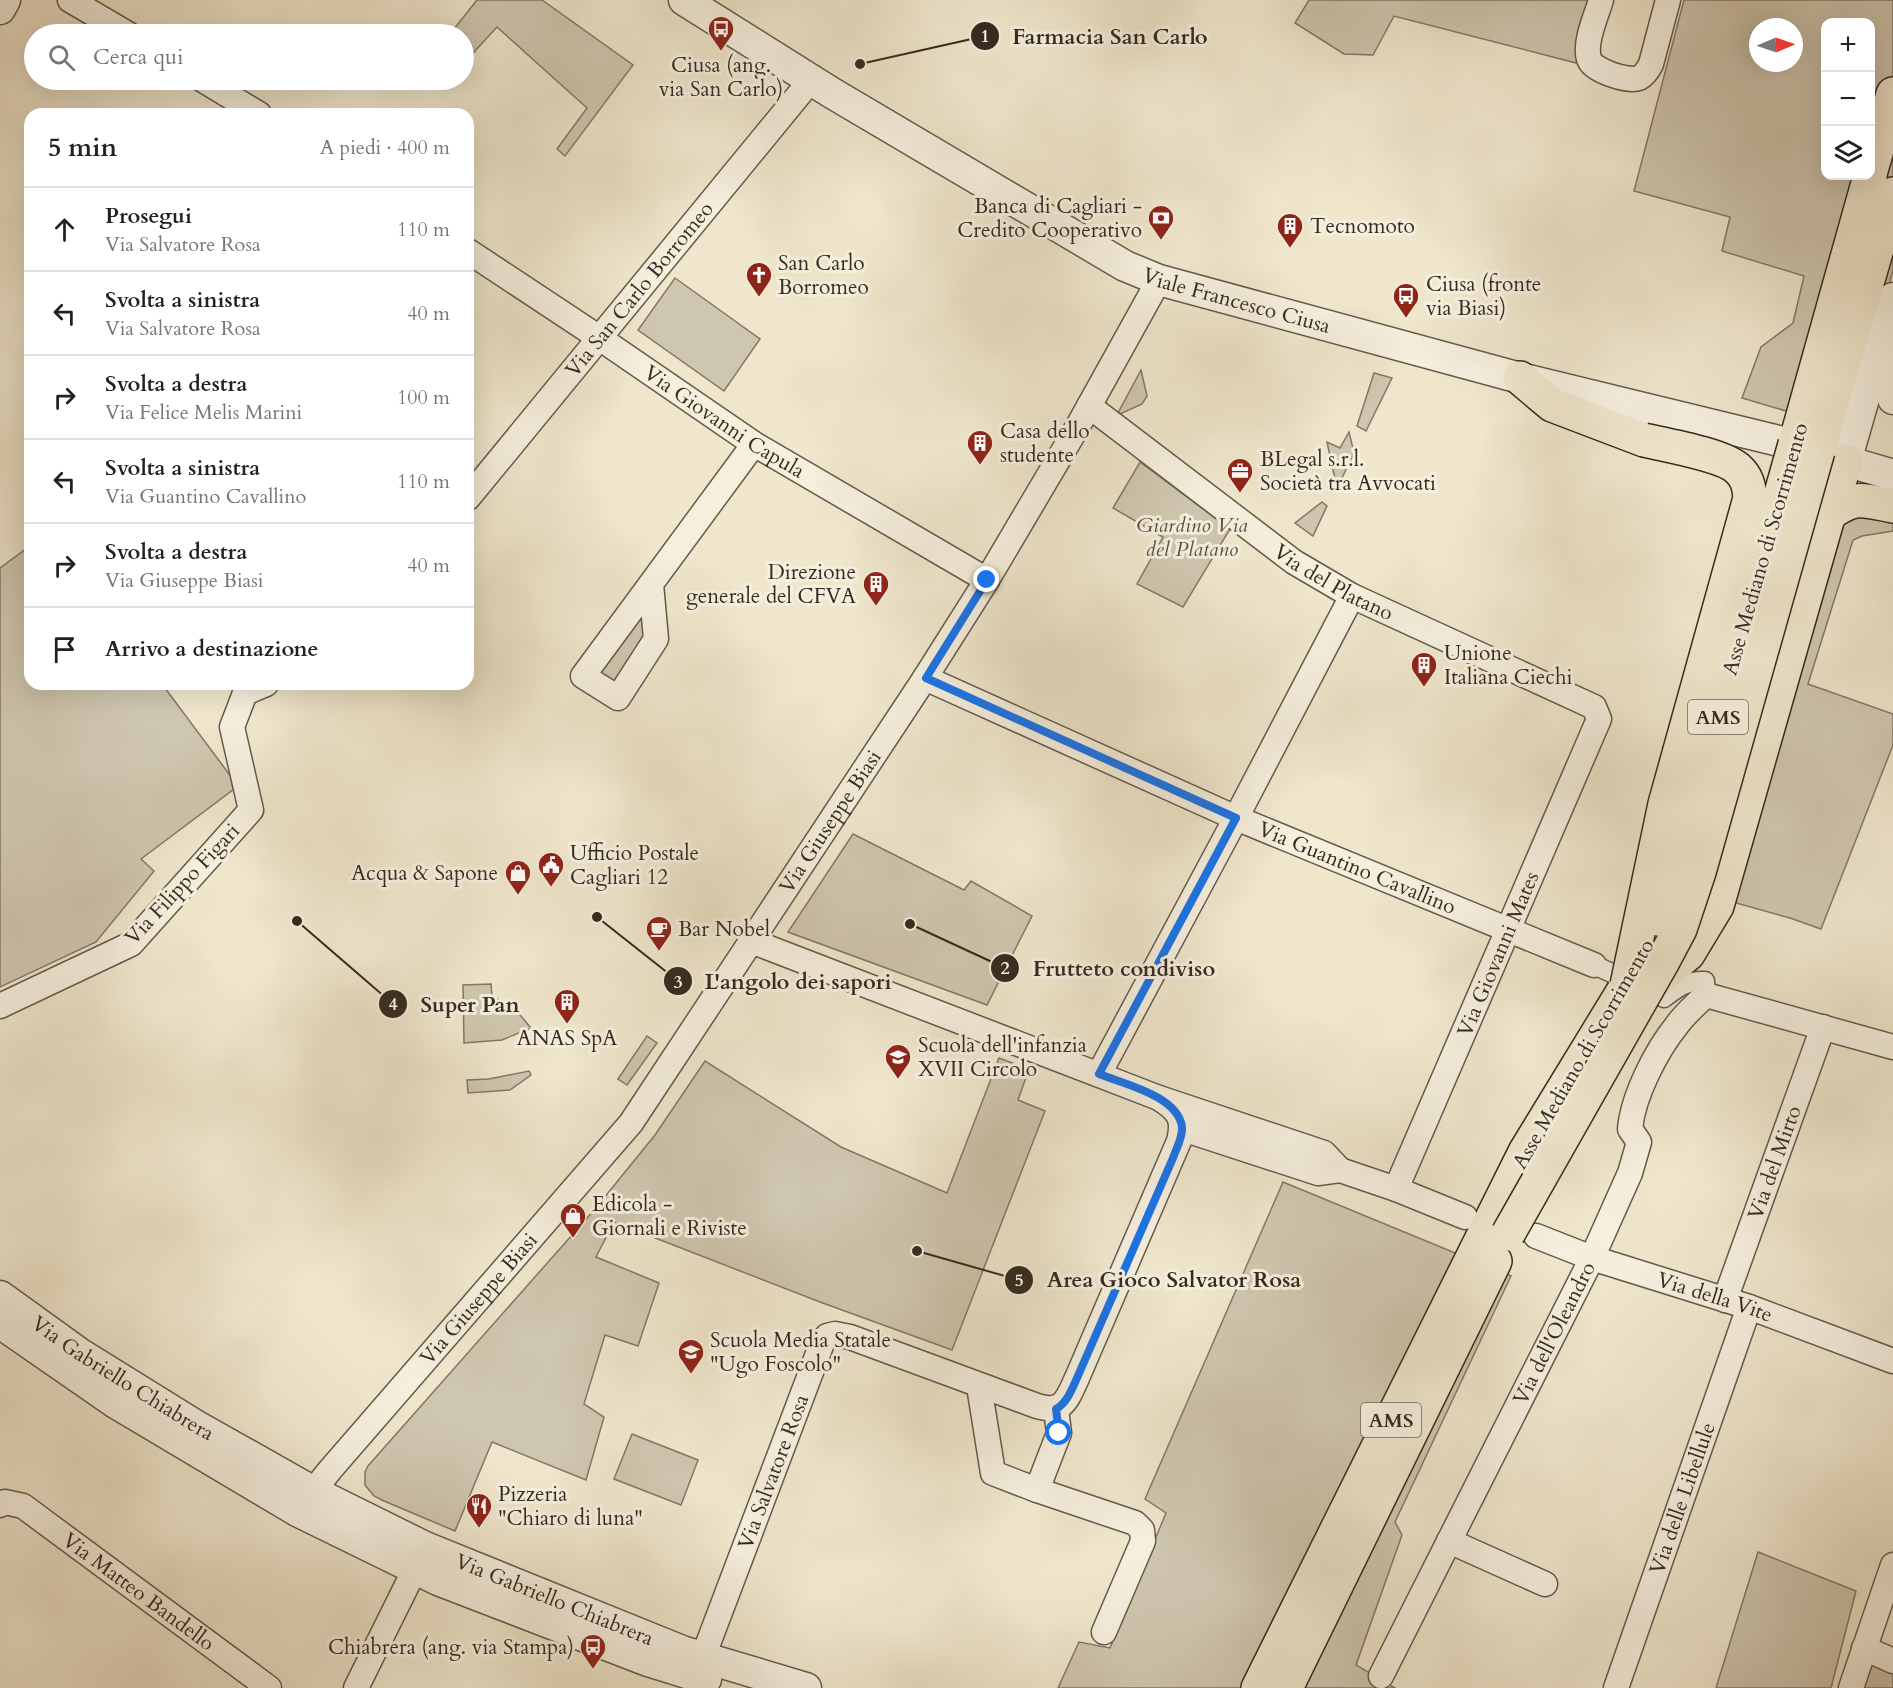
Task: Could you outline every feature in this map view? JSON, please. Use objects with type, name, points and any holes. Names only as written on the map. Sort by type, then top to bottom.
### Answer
[{"type":"highway","name":"Asse Mediano di Scorrimento","points":[[1875,157],[1893,94]]},
{"type":"highway","name":"Asse Mediano di Scorrimento","points":[[1286,1688],[1508,1234],[1639,986],[1649,942],[1674,872],[1869,180]]},
{"type":"highway","name":"Asse Mediano di Scorrimento","points":[[1258,1688],[1525,1152],[1680,929],[1699,873],[1893,194]]},
{"type":"highway","points":[[1520,378],[1552,405],[1644,440],[1720,459],[1737,467],[1748,482],[1750,498],[1665,804],[1639,986]]},
{"type":"highway","points":[[1639,986],[1688,954],[1717,906],[1846,461]]},
{"type":"highway","points":[[1829,514],[1846,502],[1865,500],[1893,506]]},
{"type":"street","points":[[0,9],[5,0]]},
{"type":"street","points":[[70,0],[111,24]]},
{"type":"street","name":"Viale Francesco Ciusa","points":[[684,0],[811,80],[1125,266],[1159,280],[1520,378],[1775,440],[1893,476]]},
{"type":"street","points":[[1601,0],[1588,46],[1589,58],[1593,66],[1600,70],[1625,78],[1637,79],[1646,74],[1651,64],[1668,0]]},
{"type":"street","name":"Via San Carlo Borromeo","points":[[474,491],[811,80]]},
{"type":"street","points":[[213,90],[230,107]]},
{"type":"street","name":"Via Giovanni Capula","points":[[474,255],[754,444],[987,580]]},
{"type":"street","name":"Via Giuseppe Biasi","points":[[305,1501],[631,1123],[926,678],[987,580],[1089,406],[1159,280]]},
{"type":"street","points":[[1846,461],[1893,298]]},
{"type":"street","points":[[1884,328],[1885,369],[1893,399]]},
{"type":"street","name":"Via del Platano","points":[[1089,406],[1294,562],[1352,596],[1594,707],[1599,719]]},
{"type":"street","points":[[651,584],[754,444]]},
{"type":"street","points":[[1099,1074],[1352,596]]},
{"type":"street","name":"Via Guantino Cavallino","points":[[926,678],[1236,818],[1594,965]]},
{"type":"street","name":"Via Filippo Figari","points":[[0,1006],[131,944],[251,810],[232,727],[249,690]]},
{"type":"street","name":"Via Giovanni Mates","points":[[1396,1190],[1599,719]]},
{"type":"street","points":[[751,941],[1159,1098],[1323,1153],[1340,1170],[1465,1217]]},
{"type":"street","points":[[1594,965],[1639,986],[1680,986],[1695,981],[1705,981],[1706,994],[1893,1047]]},
{"type":"street","name":"Via dell'Oleandro","points":[[1381,1676],[1592,1258],[1630,1173],[1639,1142],[1630,1129],[1631,1114],[1647,1073],[1677,1025],[1706,994]]},
{"type":"street","name":"Via del Mirto","points":[[1725,1300],[1823,1027]]},
{"type":"street","points":[[1037,1490],[1059,1433],[1056,1409],[1068,1396],[1077,1378],[1173,1158],[1183,1129],[1179,1114],[1159,1098]]},
{"type":"street","points":[[1183,1129],[1318,1173],[1340,1170]]},
{"type":"street","name":"Via della Vite","points":[[1536,1236],[1592,1258],[1749,1307],[1893,1361]]},
{"type":"street","name":"Via Gabriello Chiabrera","points":[[0,1296],[80,1353],[195,1425],[305,1501]]},
{"type":"street","name":"Via delle Libellule","points":[[1616,1688],[1749,1307]]},
{"type":"street","name":"Via Gabriello Chiabrera","points":[[0,1323],[114,1402],[305,1501],[421,1558],[648,1661],[739,1688]]},
{"type":"street","name":"Via Salvatore Rosa","points":[[703,1658],[822,1342],[827,1336],[836,1334],[850,1337],[979,1386],[1037,1406],[1056,1409]]},
{"type":"street","points":[[979,1386],[993,1473],[1135,1524],[1142,1530],[1143,1541],[1104,1632]]},
{"type":"street","name":"Via Matteo Bandello","points":[[2,1503],[23,1506],[269,1688]]},
{"type":"street","points":[[1449,1541],[1545,1584]]},
{"type":"street","points":[[356,1688],[421,1558]]},
{"type":"street","name":"Via Gabriello Chiabrera","points":[[421,1558],[703,1658],[806,1688]]},
{"type":"street","points":[[1851,1688],[1893,1565]]},
{"type":"street","points":[[1864,1648],[1893,1661]]},
{"type":"green space","points":[[477,0],[542,0],[633,65],[565,156],[557,149],[587,108],[497,27],[474,52],[474,24],[458,24]]},
{"type":"green space","points":[[1309,0],[1591,0],[1576,63],[1394,16],[1373,55],[1344,54],[1295,23]]},
{"type":"green space","points":[[1684,0],[1893,0],[1893,270],[1847,429],[1742,398],[1761,347],[1793,323],[1804,276],[1722,251],[1730,217],[1634,191]]},
{"type":"green space","points":[[675,278],[760,339],[724,391],[638,330]]},
{"type":"green space","points":[[1141,370],[1147,396],[1142,404],[1118,413]]},
{"type":"green space","points":[[1374,373],[1392,378],[1366,431],[1357,426]]},
{"type":"green space","points":[[1349,432],[1354,453],[1339,484],[1336,484],[1327,442],[1340,448]]},
{"type":"green space","name":"Giardino Via del Platano","points":[[1140,462],[1230,529],[1183,607],[1137,584],[1163,537],[1113,508]]},
{"type":"green space","points":[[1322,502],[1327,506],[1313,536],[1295,523]]},
{"type":"green space","points":[[1848,512],[1893,519],[1893,531],[1862,536],[1853,540],[1808,684],[1893,714],[1893,745],[1821,929],[1729,901],[1841,519]]},
{"type":"green space","points":[[24,550],[24,690],[166,690],[238,786],[141,859],[154,871],[96,942],[0,987],[0,568]]},
{"type":"green space","points":[[643,610],[647,640],[617,687],[596,673]]},
{"type":"green space","points":[[853,834],[964,890],[971,881],[1032,916],[987,1005],[788,932]]},
{"type":"green space","points":[[491,984],[492,996],[515,1009],[531,1028],[502,1040],[464,1043],[463,985]]},
{"type":"green space","points":[[647,1036],[657,1043],[627,1085],[618,1079]]},
{"type":"green space","points":[[999,1058],[1029,1069],[1018,1100],[1045,1111],[952,1350],[820,1302],[614,1222],[596,1257],[659,1283],[638,1346],[605,1335],[584,1404],[604,1417],[586,1480],[492,1442],[455,1531],[374,1496],[365,1485],[365,1472],[368,1466],[595,1209],[655,1135],[705,1061],[841,1147],[947,1193]]},
{"type":"green space","points":[[529,1071],[531,1075],[510,1090],[468,1093],[467,1080],[489,1079]]},
{"type":"green space","points":[[1283,1182],[1511,1276],[1395,1522],[1402,1535],[1356,1665],[1395,1688],[1058,1688],[1079,1642],[1110,1648],[1166,1513],[1145,1499]]},
{"type":"green space","points":[[632,1434],[698,1460],[681,1505],[614,1479]]},
{"type":"green space","points":[[1758,1552],[1856,1591],[1831,1688],[1716,1688]]},
{"type":"green space","points":[[1872,1663],[1893,1673],[1893,1688],[1864,1688]]},
{"type":"place","name":"Ciusa (ang. via San Carlo)","points":[[721,52]]},
{"type":"place","name":"Farmacia San Carlo","points":[[860,64]]},
{"type":"place","name":"Banca di Cagliari - Credito Cooperativo","points":[[1161,241]]},
{"type":"place","name":"Tecnomoto","points":[[1290,249]]},
{"type":"place","name":"San Carlo Borromeo","points":[[759,298]]},
{"type":"place","name":"Ciusa (fronte via Biasi)","points":[[1406,319]]},
{"type":"place","name":"Casa dello studente","points":[[980,466]]},
{"type":"place","name":"BLegal s.r.l. Società tra Avvocati","points":[[1240,494]]},
{"type":"place","name":"Direzione generale del CFVA","points":[[876,607]]},
{"type":"place","name":"Unione Italiana Ciechi","points":[[1424,688]]},
{"type":"place","name":"Ufficio Postale Cagliari 12","points":[[551,888]]},
{"type":"place","name":"Acqua & Sapone","points":[[518,896]]},
{"type":"place","name":"L'angolo dei sapori","points":[[597,917]]},
{"type":"place","name":"Super Pan","points":[[297,921]]},
{"type":"place","name":"Frutteto condiviso","points":[[910,924]]},
{"type":"place","name":"Bar Nobel","points":[[659,952]]},
{"type":"place","name":"ANAS SpA","points":[[567,1025]]},
{"type":"place","name":"Scuola dell'infanzia XVII Circolo","points":[[898,1080]]},
{"type":"place","name":"Edicola - Giornali e Riviste","points":[[573,1239]]},
{"type":"place","name":"Area Gioco Salvator Rosa","points":[[917,1251]]},
{"type":"place","name":"Scuola Media Statale \"Ugo Foscolo\"","points":[[691,1375]]},
{"type":"place","name":"Pizzeria \"Chiaro di luna\"","points":[[479,1529]]},
{"type":"place","name":"Chiabrera (ang. via Stampa)","points":[[593,1670]]},
{"type":"route","points":[[987,580],[926,678],[1236,818],[1099,1074],[1159,1098],[1173,1107],[1179,1114],[1183,1129],[1173,1158],[1077,1378],[1068,1396],[1056,1409],[1059,1433]]}]
